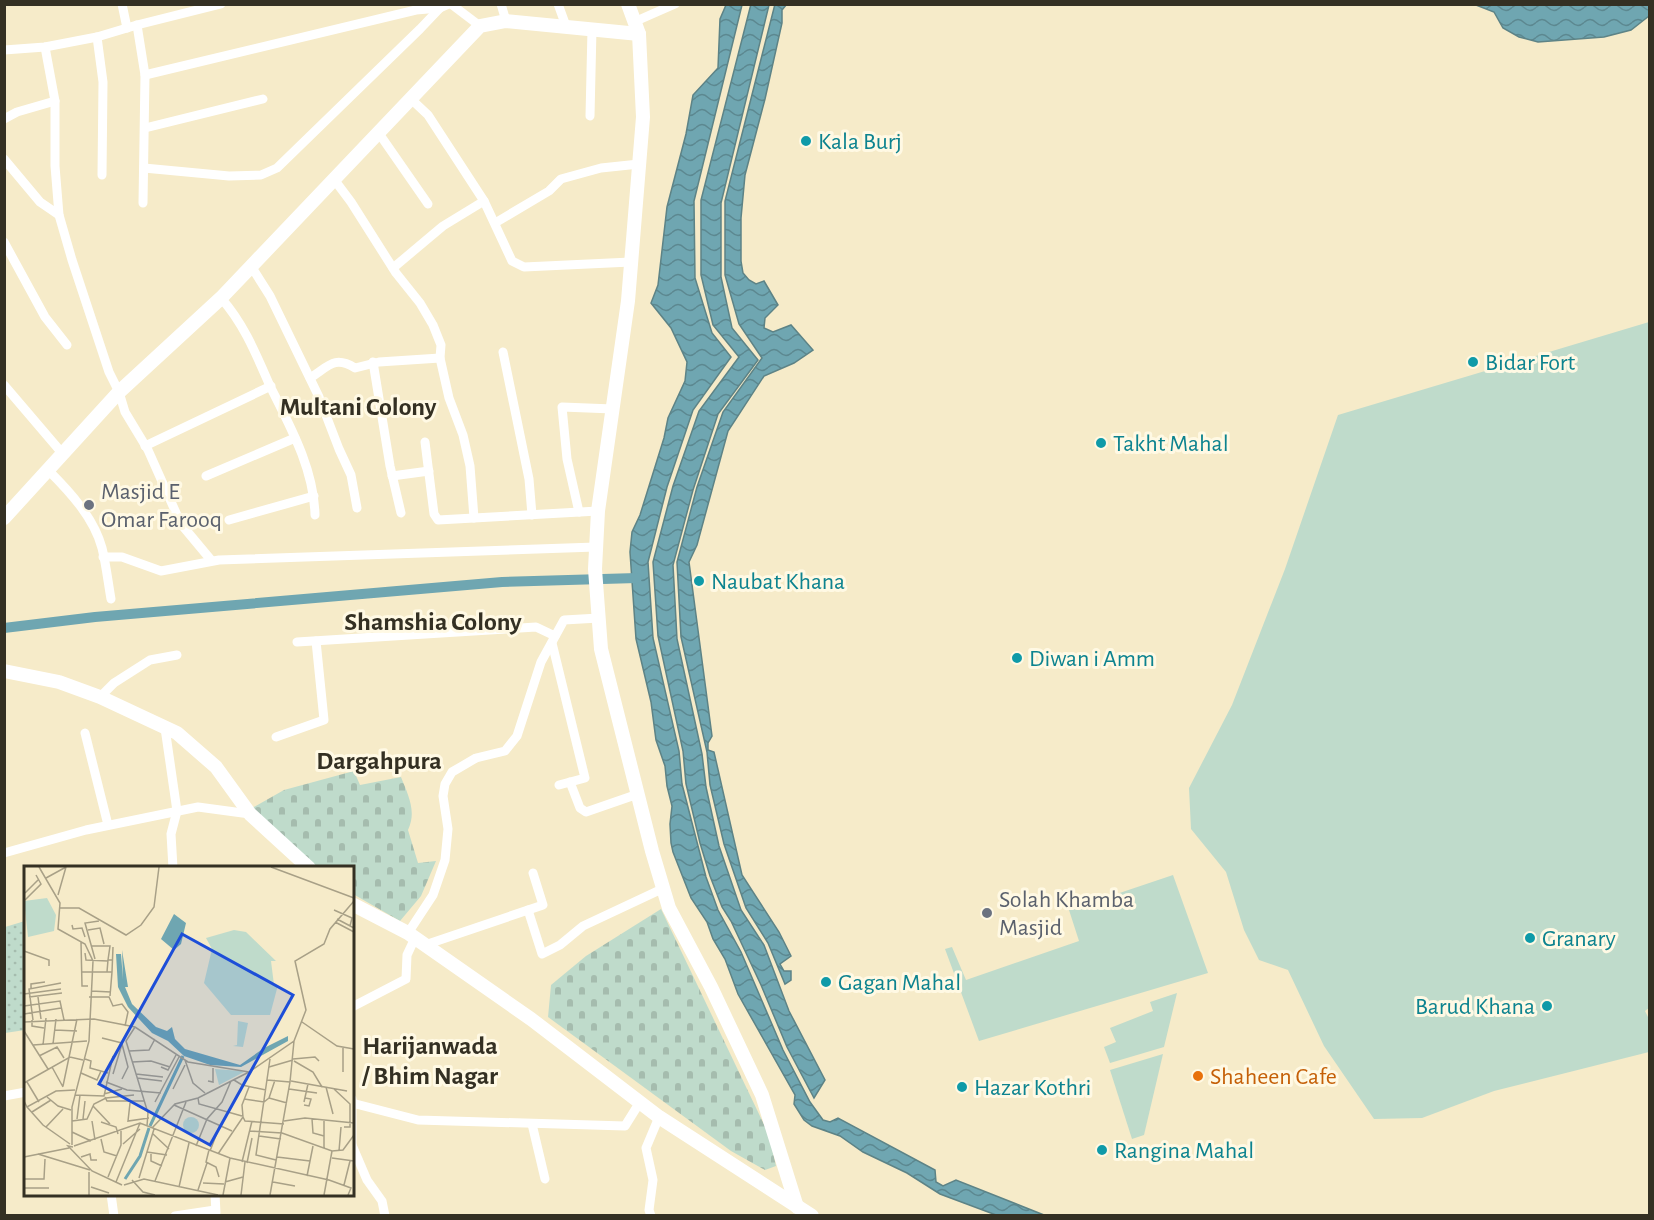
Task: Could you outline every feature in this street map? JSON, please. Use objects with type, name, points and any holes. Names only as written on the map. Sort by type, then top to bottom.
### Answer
[{"type":"street","points":[[122,4],[127,28]]},
{"type":"street","points":[[4,50],[45,47],[97,37],[221,4]]},
{"type":"street","points":[[501,4],[506,21]]},
{"type":"street","points":[[558,4],[566,26]]},
{"type":"street","points":[[628,4],[636,28],[643,117],[628,301],[598,512],[595,568],[601,649],[669,908],[711,987],[762,1095],[797,1207]]},
{"type":"street","points":[[4,518],[119,392],[221,298],[480,26],[506,21],[592,29],[636,28],[675,4]]},
{"type":"street","points":[[145,75],[416,10],[447,6],[480,26]]},
{"type":"street","points":[[144,168],[229,176],[261,175],[277,168],[447,6]]},
{"type":"street","points":[[137,25],[145,75],[143,202]]},
{"type":"street","points":[[591,116],[592,29]]},
{"type":"street","points":[[97,37],[103,82],[102,175]]},
{"type":"street","points":[[45,47],[56,101],[55,166],[59,215],[109,372],[119,392],[125,412],[145,446],[181,524],[211,560]]},
{"type":"street","points":[[145,128],[263,99]]},
{"type":"street","points":[[411,99],[428,115],[484,201],[512,261],[524,267],[631,262]]},
{"type":"street","points":[[4,119],[17,112],[56,101]]},
{"type":"street","points":[[378,132],[428,204]]},
{"type":"street","points":[[4,159],[40,202],[59,215]]},
{"type":"street","points":[[495,223],[549,191],[561,179],[601,168],[639,164]]},
{"type":"street","points":[[333,178],[433,325],[441,345],[440,358],[449,398],[463,435],[470,466],[474,518]]},
{"type":"street","points":[[393,268],[443,226],[484,201]]},
{"type":"street","points":[[4,242],[45,317],[67,345]]},
{"type":"street","points":[[251,266],[270,296],[310,378],[351,475],[357,508]]},
{"type":"street","points":[[221,298],[240,321],[295,438],[314,496],[315,515]]},
{"type":"street","points":[[503,352],[529,478],[532,515]]},
{"type":"street","points":[[310,378],[337,361],[345,362],[355,368],[373,362],[440,358]]},
{"type":"street","points":[[373,362],[392,476],[401,513]]},
{"type":"street","points":[[4,386],[62,453]]},
{"type":"street","points":[[145,446],[271,386]]},
{"type":"street","points":[[579,512],[567,459],[562,407],[613,409]]},
{"type":"street","points":[[206,476],[295,438]]},
{"type":"street","points":[[425,442],[434,514],[438,520],[598,512]]},
{"type":"street","points":[[49,471],[67,489],[91,524],[101,546],[111,599]]},
{"type":"street","points":[[392,476],[429,471]]},
{"type":"street","points":[[230,520],[314,496]]},
{"type":"street","points":[[103,556],[122,557],[161,571],[211,560],[596,547]]},
{"type":"street","points":[[354,1006],[406,979],[407,955],[416,939],[445,860],[448,829],[443,796],[445,784],[452,772],[476,758],[505,751],[517,736],[541,662],[564,620],[599,614]]},
{"type":"street","points":[[297,642],[536,627],[554,639],[585,778],[559,785]]},
{"type":"street","points":[[276,737],[324,720],[316,641]]},
{"type":"street","points":[[100,697],[114,683],[150,660],[177,655]]},
{"type":"street","points":[[4,671],[59,682],[100,697],[177,733],[216,767],[250,814],[308,866]]},
{"type":"street","points":[[165,728],[177,811],[171,834],[172,866]]},
{"type":"street","points":[[85,733],[108,825]]},
{"type":"street","points":[[570,782],[580,808],[586,812],[638,794]]},
{"type":"street","points":[[4,853],[86,830],[198,807],[250,814]]},
{"type":"street","points":[[416,939],[543,905],[533,873]]},
{"type":"street","points":[[528,910],[542,954],[560,945],[583,926],[664,888]]},
{"type":"street","points":[[354,905],[416,939],[531,1019],[659,1118],[812,1215]]},
{"type":"street","points":[[4,1096],[24,1092]]},
{"type":"street","points":[[354,1101],[418,1120],[625,1126],[640,1102]]},
{"type":"street","points":[[651,1215],[653,1180],[646,1148],[659,1118]]},
{"type":"street","points":[[532,1124],[545,1179]]},
{"type":"street","points":[[354,1149],[367,1180],[382,1201],[385,1215]]},
{"type":"street","points":[[111,1196],[114,1215]]},
{"type":"street","points":[[175,1215],[216,1213],[215,1196]]},
{"type":"green space","points":[[1649,322],[1650,1007],[1645,1011],[1649,1019],[1649,1052],[1494,1091],[1422,1118],[1374,1119],[1324,1046],[1288,970],[1259,960],[1244,930],[1226,872],[1191,829],[1189,788],[1232,705],[1285,569],[1338,415]]},
{"type":"green space","points":[[354,771],[360,785],[401,777],[412,810],[408,830],[418,863],[436,861],[421,896],[400,921],[354,895],[354,866],[315,866],[252,808],[284,790]]},
{"type":"green space","points":[[1173,875],[1208,973],[979,1041],[945,949],[952,947],[966,980],[1079,941],[1069,910]]},
{"type":"green space","points":[[661,909],[769,1135],[776,1166],[765,1170],[731,1151],[548,1017],[551,985],[586,956]]},
{"type":"green space","points":[[24,921],[24,1030],[5,1033],[5,927]]},
{"type":"green space","points":[[1177,993],[1164,1047],[1110,1063],[1104,1047],[1116,1042],[1110,1028],[1153,1011],[1150,1002]]},
{"type":"green space","points":[[1163,1054],[1144,1135],[1132,1139],[1110,1070]]},
{"type":"water","points":[[751,4],[769,5],[721,203],[721,277],[732,328],[758,360],[718,414],[693,490],[673,565],[677,639],[719,846],[741,910],[764,945],[789,1011],[825,1080],[814,1098],[787,1047],[761,985],[722,907],[700,843],[686,784],[683,751],[658,636],[653,562],[673,486],[699,411],[739,357],[713,325],[701,275],[701,200]]},
{"type":"water","points":[[775,4],[786,5],[782,10],[782,23],[765,99],[745,175],[741,218],[741,261],[743,273],[756,284],[764,281],[778,305],[765,318],[764,328],[773,332],[791,325],[813,350],[794,363],[764,376],[728,431],[697,545],[689,562],[712,736],[708,743],[708,750],[714,752],[742,875],[779,932],[791,956],[780,964],[784,971],[791,971],[791,980],[785,984],[768,943],[746,908],[724,844],[710,785],[707,752],[681,637],[677,562],[697,487],[723,412],[762,358],[739,324],[725,275],[725,201]]},
{"type":"water","points":[[726,5],[742,5],[694,201],[695,278],[712,333],[731,357],[693,410],[667,487],[648,562],[653,638],[679,751],[682,784],[706,877],[718,910],[741,952],[783,1050],[810,1102],[823,1120],[830,1122],[838,1118],[935,1170],[936,1182],[943,1186],[956,1180],[1044,1215],[996,1215],[940,1194],[907,1173],[863,1152],[840,1136],[812,1126],[804,1120],[794,1104],[795,1095],[738,994],[725,959],[713,939],[707,922],[691,898],[673,852],[670,824],[672,806],[636,639],[630,552],[632,532],[640,515],[668,418],[685,381],[687,362],[671,328],[651,303],[658,285],[667,207],[686,134],[693,95],[718,68],[720,19]]},
{"type":"water","points":[[1476,5],[1649,5],[1649,16],[1631,30],[1604,37],[1538,42],[1519,37],[1503,28],[1494,12]]},
{"type":"waterway","points":[[4,628],[95,617],[502,582],[637,578]]},
{"type":"place","name":"Kala Burj","points":[[806,141]]},
{"type":"place","name":"Bidar Fort","points":[[1473,362]]},
{"type":"place","name":"Takht Mahal","points":[[1101,443]]},
{"type":"place","name":"Masjid E Omar Farooq","points":[[89,505]]},
{"type":"place","name":"Naubat Khana","points":[[699,581]]},
{"type":"place","name":"Diwan i Amm","points":[[1017,658]]},
{"type":"place","name":"Solah Khamba Masjid","points":[[987,913]]},
{"type":"place","name":"Granary","points":[[1530,938]]},
{"type":"place","name":"Gagan Mahal","points":[[826,982]]},
{"type":"place","name":"Barud Khana","points":[[1547,1006]]},
{"type":"place","name":"Shaheen Cafe","points":[[1198,1076]]},
{"type":"place","name":"Hazar Kothri","points":[[962,1087]]},
{"type":"place","name":"Rangina Mahal","points":[[1102,1150]]},
{"type":"district","name":"Multani Colony","points":[[358,406]]},
{"type":"district","name":"Shamshia Colony","points":[[433,621]]},
{"type":"district","name":"Dargahpura","points":[[379,760]]},
{"type":"district","name":"Harijanwada / Bhim Nagar","points":[[430,1060]]}]
